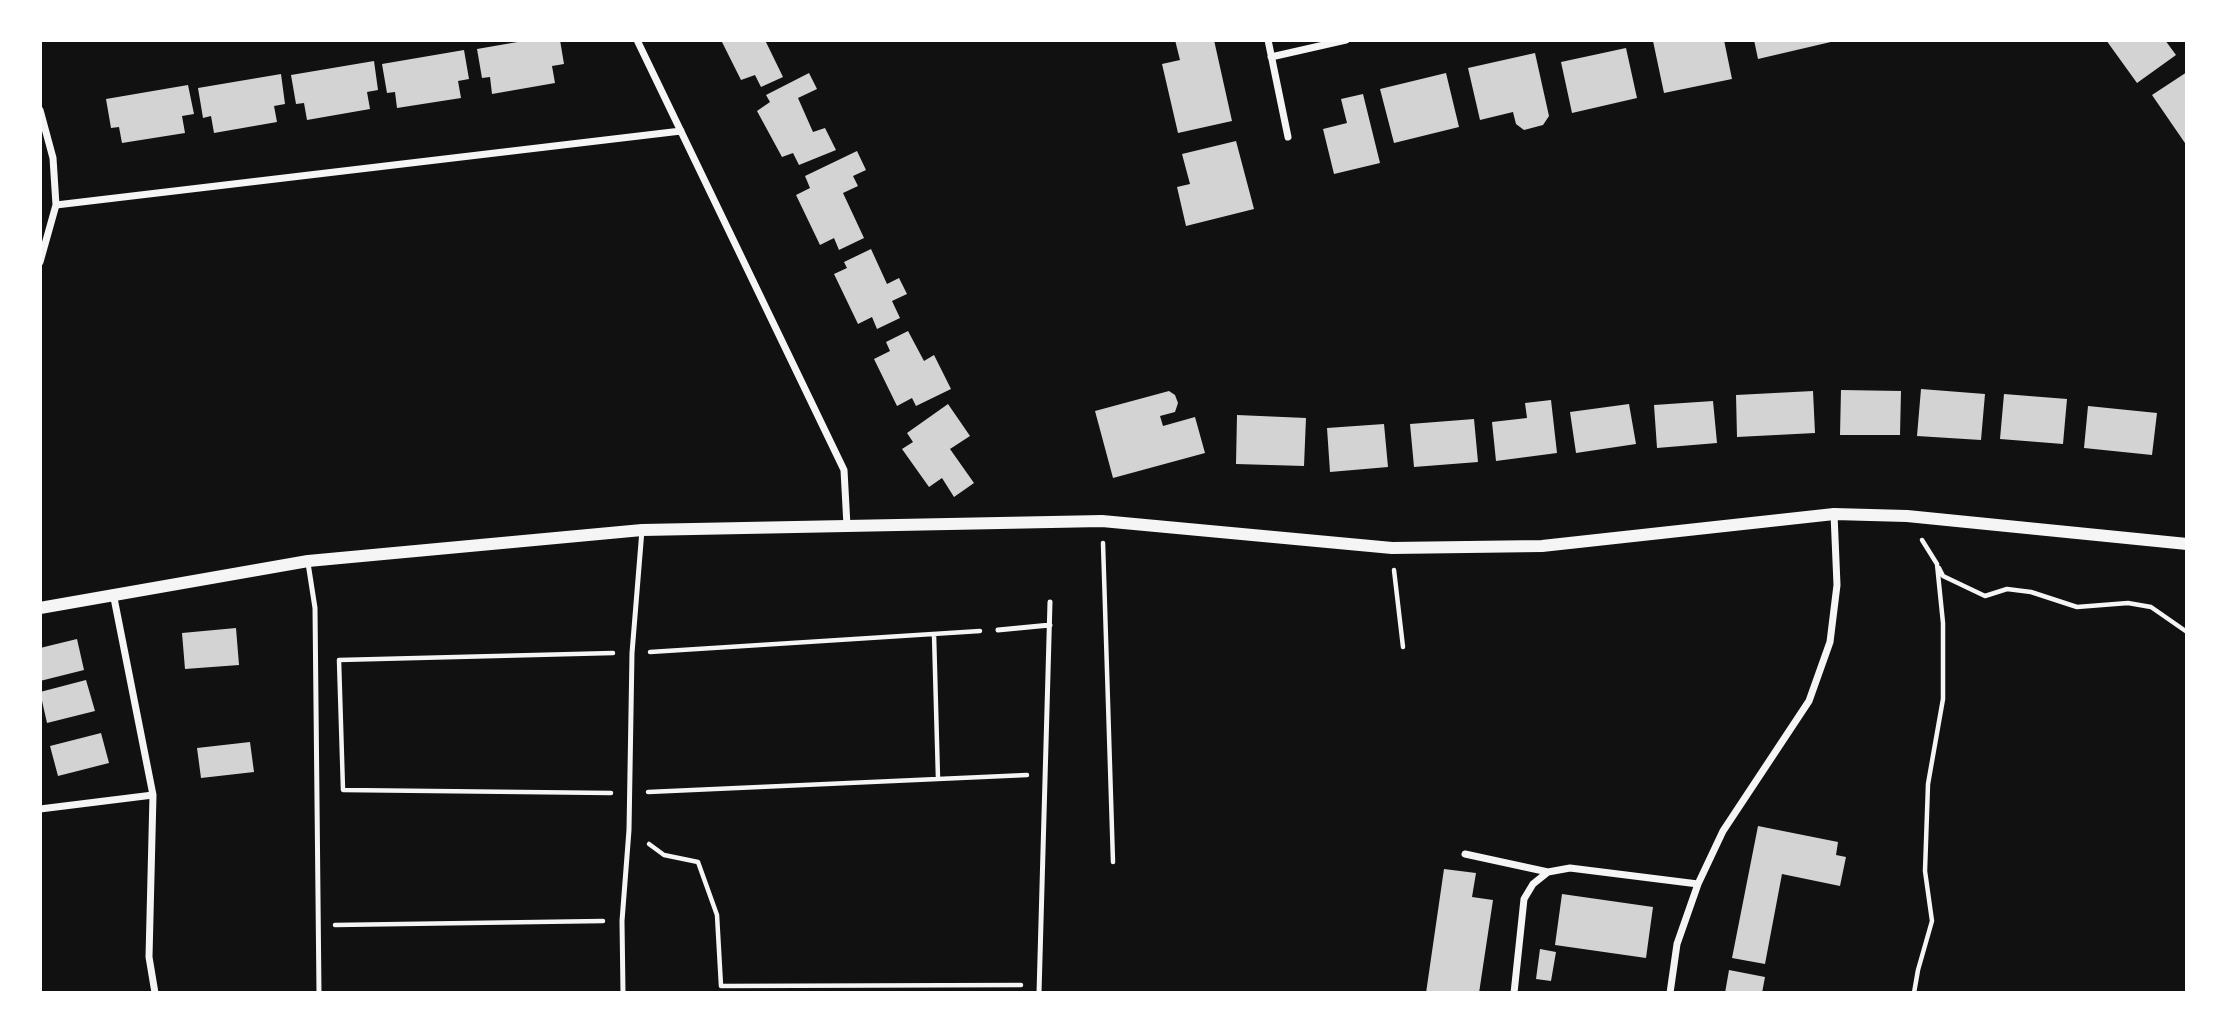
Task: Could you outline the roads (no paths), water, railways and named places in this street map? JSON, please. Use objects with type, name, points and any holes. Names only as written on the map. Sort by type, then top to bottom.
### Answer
[{"type":"street","points":[[637,40],[844,470],[847,526]]},
{"type":"street","points":[[1268,40],[1289,137]]},
{"type":"street","points":[[1271,57],[1346,40]]},
{"type":"street","points":[[40,110],[53,158],[56,205],[40,262]]},
{"type":"street","points":[[56,205],[681,131]]},
{"type":"street","points":[[1670,993],[1677,944],[1698,884],[1723,831],[1809,701],[1830,642],[1837,586],[1834,514]]},
{"type":"street","points":[[40,608],[113,593],[308,561],[642,530],[1102,521],[1392,548],[1542,546],[1834,514],[1907,516],[2187,544]]},
{"type":"street","points":[[113,593],[153,795],[149,957],[155,993]]},
{"type":"street","points":[[40,809],[153,795]]},
{"type":"street","points":[[1465,854],[1548,872],[1570,868],[1698,884]]},
{"type":"street","points":[[1514,993],[1524,899],[1533,884],[1548,872]]},
{"type":"lane","points":[[623,993],[622,921],[629,830],[632,653],[642,530]]},
{"type":"lane","points":[[308,561],[315,608],[319,993]]},
{"type":"lane","points":[[1039,993],[1050,602]]},
{"type":"lane","points":[[998,630],[1049,625]]}]
